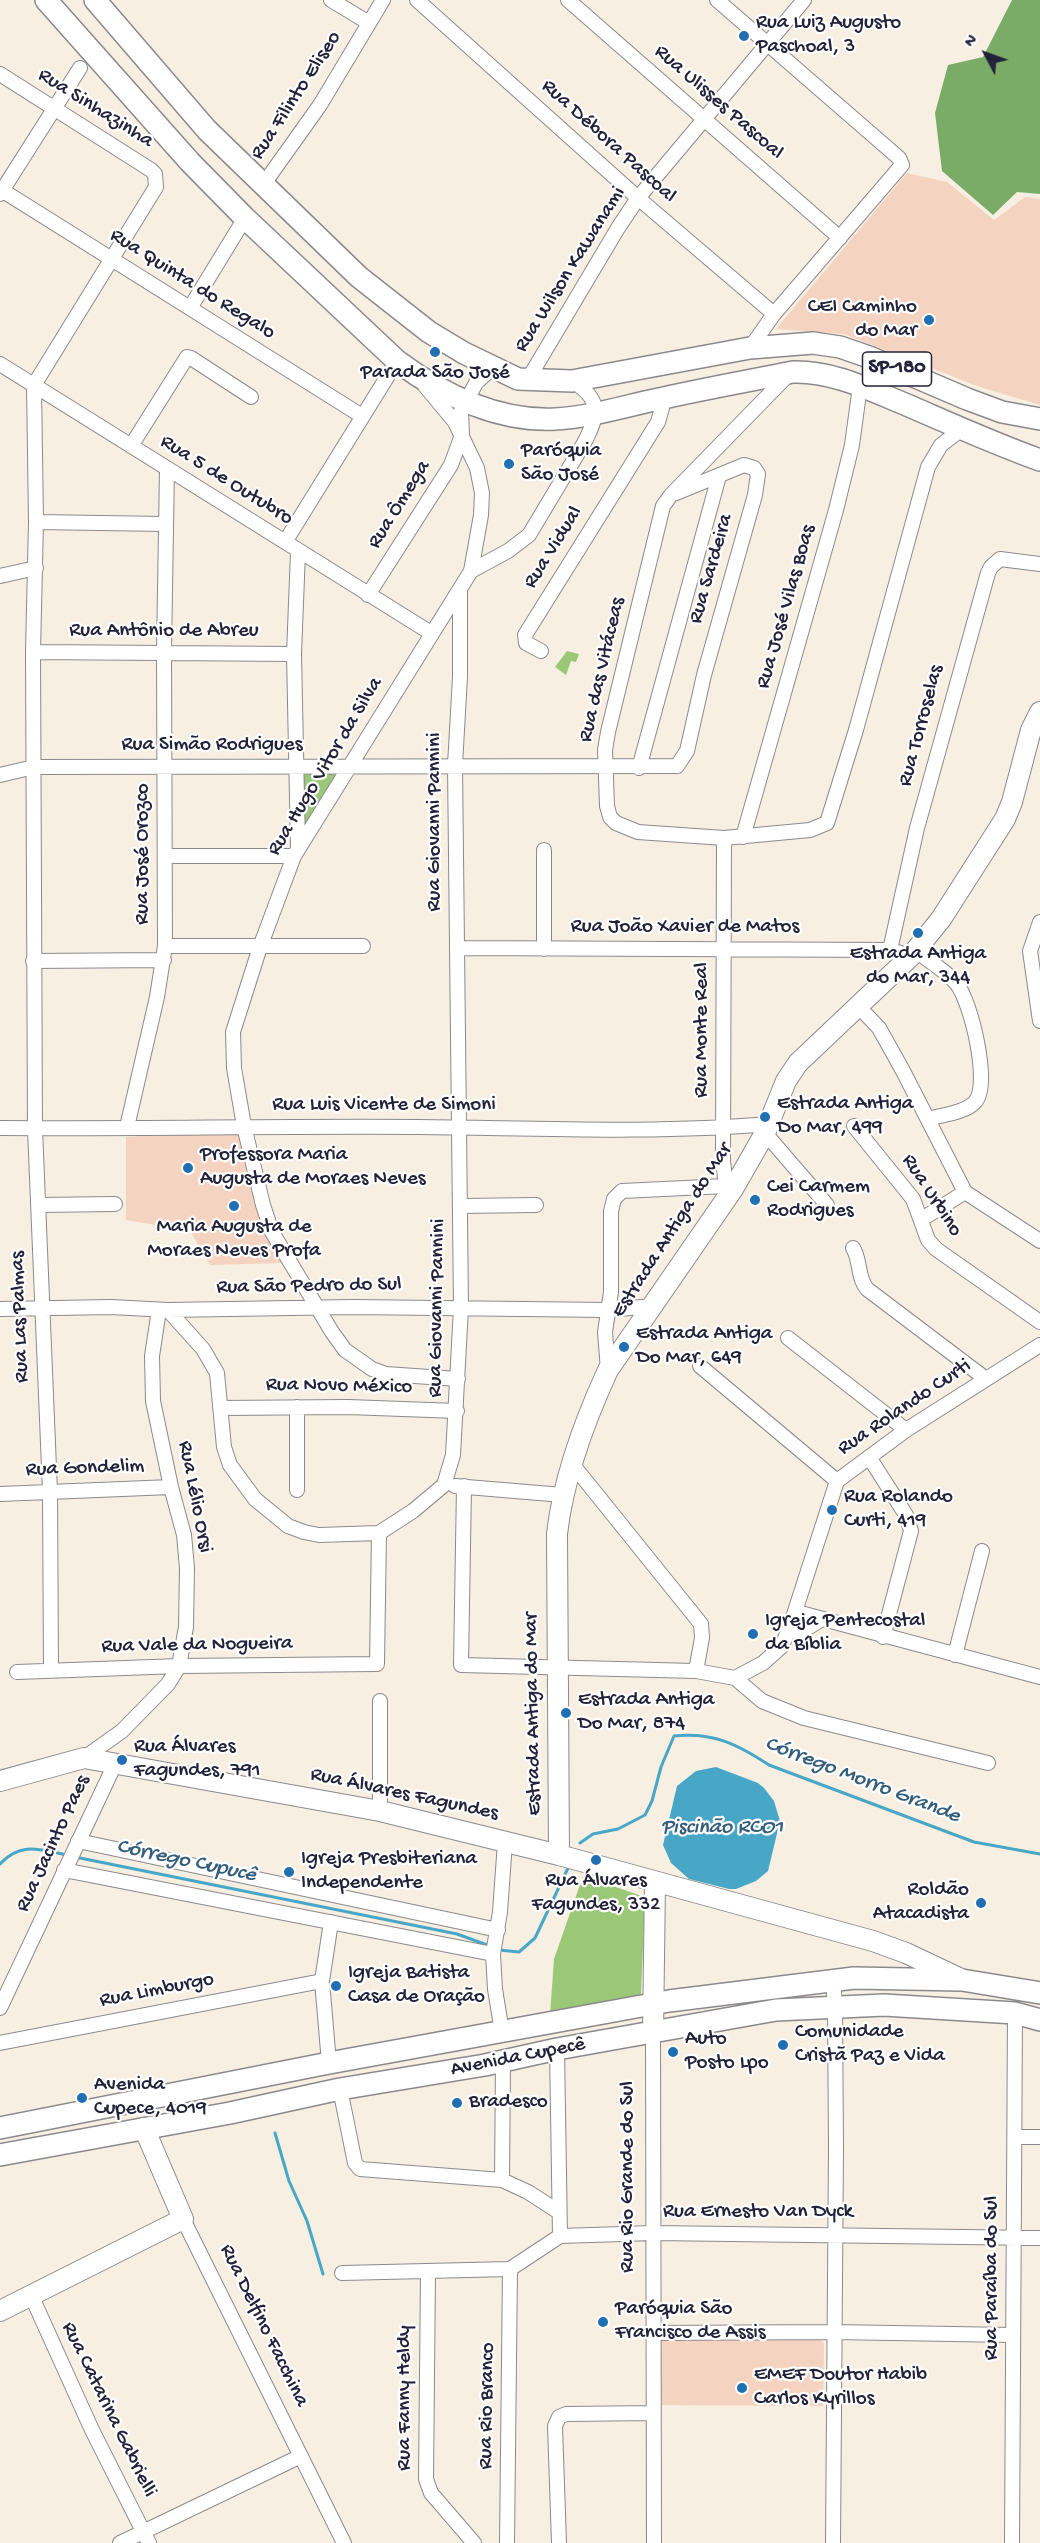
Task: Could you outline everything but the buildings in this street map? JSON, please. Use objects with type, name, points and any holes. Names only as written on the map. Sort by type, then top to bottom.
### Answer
[{"type":"main road","points":[[46,0],[190,162],[245,218],[405,367],[465,401],[517,417],[559,419],[793,372],[829,374],[1040,460]]},
{"type":"main road","points":[[95,0],[207,130],[359,277],[429,332],[492,368],[527,381],[572,381]]},
{"type":"main road","name":"SP-180","points":[[572,381],[750,348],[770,337],[840,347],[1002,412],[1040,419]]},
{"type":"main road","name":"Avenida Cupecê","points":[[0,2128],[328,2063],[653,2004],[833,1980],[854,1978],[962,1980],[1040,1993]]},
{"type":"main road","name":"Avenida Cupecê","points":[[0,2155],[340,2089],[776,2010],[884,2005],[1015,2013],[1040,2020]]},
{"type":"street","points":[[331,0],[369,23]]},
{"type":"street","name":"Rua Filinto Eliseo","points":[[263,185],[320,105],[383,0]]},
{"type":"street","name":"Rua Débora Pascoal","points":[[417,0],[638,198],[774,314]]},
{"type":"street","name":"Rua Ulisses Pascoal","points":[[568,0],[840,238]]},
{"type":"street","points":[[717,0],[899,158],[902,165],[774,314],[770,337]]},
{"type":"street","name":"Rua Wilson Kawanami","points":[[527,381],[638,198],[804,0]]},
{"type":"street","points":[[1,191],[80,68]]},
{"type":"street","name":"Rua Sinhazinha","points":[[0,74],[155,174],[156,187],[112,260]]},
{"type":"street","name":"Rua Quinta do Regalo","points":[[1,191],[362,416]]},
{"type":"street","points":[[190,308],[245,218]]},
{"type":"street","points":[[34,385],[112,260]]},
{"type":"street","points":[[131,446],[187,357],[251,397]]},
{"type":"street","name":"Rua 5 de Outubro","points":[[0,364],[431,633]]},
{"type":"street","points":[[285,542],[362,416],[405,367]]},
{"type":"street","name":"Rua Hugo Vitor da Silva","points":[[405,367],[446,411],[462,435],[477,468],[482,493],[481,515],[471,571],[296,852],[260,946],[233,1032],[234,1068],[244,1125],[263,1205],[272,1232],[345,1350],[372,1369],[386,1374],[458,1379]]},
{"type":"street","name":"Rua Hugo Vitor da Silva","points":[[462,435],[459,415],[465,401],[476,383],[492,368]]},
{"type":"street","name":"Rua das Vitáceas","points":[[793,372],[671,495],[663,506],[616,694],[605,750],[607,806],[610,817],[616,823],[638,832],[724,838],[810,830],[824,826],[829,819],[881,643],[928,467],[940,445],[962,429]]},
{"type":"street","points":[[471,571],[508,551],[529,535],[584,443],[596,413],[592,396],[572,381]]},
{"type":"street","name":"Rua Las Palmas","points":[[34,385],[36,522],[33,652],[35,1129],[50,1492],[51,1670]]},
{"type":"street","name":"Rua José Vilas Boas","points":[[743,837],[836,510],[852,445],[860,386]]},
{"type":"street","name":"Rua Vidual","points":[[541,651],[526,643],[525,635],[658,422],[662,408],[661,398]]},
{"type":"street","name":"Rua Ômega","points":[[368,595],[451,465],[462,435]]},
{"type":"street","name":"Rua Sardeira","points":[[671,495],[748,465],[758,474],[704,675],[687,751],[677,766]]},
{"type":"street","name":"Rua José Orozco","points":[[127,1127],[165,953],[164,652],[167,468]]},
{"type":"street","points":[[639,768],[718,476]]},
{"type":"street","points":[[36,522],[165,524]]},
{"type":"street","points":[[166,856],[296,852],[297,766],[294,654],[298,552]]},
{"type":"street","name":"Rua Torroselas","points":[[890,950],[917,828],[988,573],[1000,559],[1040,564]]},
{"type":"street","points":[[0,576],[36,568]]},
{"type":"street","name":"Rua Giovanni Pannini","points":[[444,1485],[453,1455],[461,1308],[455,765],[460,677],[460,591]]},
{"type":"street","name":"Rua Antônio de Abreu","points":[[33,652],[294,654]]},
{"type":"street","name":"Estrada Antiga do Mar","points":[[559,1855],[558,1534],[563,1495],[597,1394],[608,1371],[654,1306],[766,1128],[786,1081],[798,1063],[914,953],[941,919],[1005,819],[1012,802],[1031,730],[1040,712]]},
{"type":"street","name":"Rua Simão Rodrigues","points":[[0,775],[34,767],[455,765],[639,768],[677,766]]},
{"type":"street","name":"Rua Monte Real","points":[[724,838],[723,1161],[729,1188]]},
{"type":"street","points":[[544,850],[544,949]]},
{"type":"street","points":[[1040,922],[1030,951],[1040,1021]]},
{"type":"street","points":[[33,961],[260,946],[363,946]]},
{"type":"street","name":"Rua João Xavier de Matos","points":[[457,948],[890,950],[914,953]]},
{"type":"street","points":[[914,953],[957,984],[963,995],[977,1045],[981,1090],[979,1098],[969,1107],[928,1119]]},
{"type":"street","points":[[858,1006],[879,1028],[966,1193],[1040,1241]]},
{"type":"street","name":"Rua Luis Vicente de Simoni","points":[[0,1128],[244,1125],[766,1128]]},
{"type":"street","name":"Rua Urbino","points":[[854,1126],[913,1199],[928,1239],[950,1259],[1040,1322]]},
{"type":"street","points":[[766,1128],[827,1205]]},
{"type":"street","points":[[608,1371],[605,1332],[611,1292],[611,1211],[614,1199],[622,1191],[729,1188]]},
{"type":"street","points":[[922,1222],[966,1193]]},
{"type":"street","points":[[38,1205],[116,1204]]},
{"type":"street","points":[[461,1206],[536,1205]]},
{"type":"street","points":[[853,1248],[857,1255],[863,1284],[878,1299],[986,1379]]},
{"type":"street","name":"Rua São Pedro do Sul","points":[[0,1308],[164,1310],[353,1306],[607,1310],[654,1306]]},
{"type":"street","points":[[164,1310],[212,1361],[217,1372],[224,1447],[230,1465],[255,1499],[288,1526],[304,1532],[319,1534],[379,1533],[413,1511],[444,1485],[563,1495]]},
{"type":"street","name":"Rua Lélio Orsi","points":[[84,1758],[122,1731],[153,1702],[179,1666],[186,1627],[187,1568],[184,1535],[171,1487],[153,1401],[152,1356],[164,1310]]},
{"type":"street","points":[[788,1338],[906,1430]]},
{"type":"street","name":"Rua Rolando Curti","points":[[735,1678],[764,1664],[780,1647],[789,1630],[797,1612],[837,1481],[906,1430],[1040,1344]]},
{"type":"street","points":[[700,1366],[837,1481]]},
{"type":"street","points":[[297,1407],[297,1490]]},
{"type":"street","name":"Rua Novo México","points":[[220,1408],[297,1407],[457,1411]]},
{"type":"street","points":[[870,1457],[906,1515],[911,1531],[883,1637]]},
{"type":"street","points":[[573,1466],[701,1624],[702,1638],[696,1671]]},
{"type":"street","points":[[464,1486],[461,1665],[696,1671],[735,1678],[762,1701],[804,1718],[988,1763]]},
{"type":"street","name":"Rua Gondelim","points":[[0,1494],[171,1487]]},
{"type":"street","name":"Rua Vale da Nogueira","points":[[17,1672],[179,1666],[377,1664],[379,1533]]},
{"type":"street","points":[[955,1655],[982,1551]]},
{"type":"street","points":[[797,1612],[955,1655],[1039,1672]]},
{"type":"street","points":[[789,1630],[801,1632],[822,1619]]},
{"type":"street","points":[[380,1701],[380,1811]]},
{"type":"street","name":"Rua Álvares Fagundes","points":[[0,1781],[84,1758],[380,1811],[559,1855],[873,1941],[906,1953],[962,1980]]},
{"type":"street","name":"Rua Jacinto Paes","points":[[0,2008],[115,1764]]},
{"type":"street","points":[[502,2032],[495,1989],[493,1952],[505,1842]]},
{"type":"street","points":[[76,1844],[497,1931]]},
{"type":"street","points":[[65,1868],[493,1952]]},
{"type":"street","name":"Rua Rio Grande do Sul","points":[[654,2543],[653,2004],[655,1882]]},
{"type":"street","points":[[328,2063],[322,1981],[331,1922]]},
{"type":"street","points":[[833,1980],[836,2006],[833,2543]]},
{"type":"street","name":"Rua Limburgo","points":[[0,2043],[322,1981]]},
{"type":"street","name":"Rua Paraíba do Sul","points":[[1012,2543],[1015,2013]]},
{"type":"street","points":[[342,2273],[510,2269],[560,2236],[560,2115],[557,2049]]},
{"type":"street","points":[[502,2180],[503,2061]]},
{"type":"street","points":[[340,2089],[351,2148],[355,2163],[360,2169],[502,2180],[528,2192],[559,2212]]},
{"type":"street","name":"Rua Delfino Facchina","points":[[144,2128],[183,2219],[344,2543]]},
{"type":"street","points":[[1015,2137],[1040,2137]]},
{"type":"street","points":[[0,2311],[183,2219]]},
{"type":"street","name":"Rua Ernesto Van Dyck","points":[[560,2236],[653,2233],[1040,2238]]},
{"type":"street","name":"Rua Rio Branco","points":[[507,2543],[510,2269]]},
{"type":"street","name":"Rua Fanny Heldy","points":[[428,2272],[426,2479],[431,2493],[474,2543]]},
{"type":"street","name":"Rua Catarina Gabrielli","points":[[31,2295],[78,2400],[146,2537]]},
{"type":"street","points":[[653,2332],[1013,2335]]},
{"type":"street","points":[[559,2543],[555,2426],[559,2417],[566,2414],[654,2413]]},
{"type":"street","points":[[120,2543],[146,2537],[301,2456]]},
{"type":"shaded area","points":[[907,173],[947,182],[994,220],[1025,197],[1040,199],[1040,405],[977,386],[844,334],[776,329]]},
{"type":"shaded area","name":"Professora Maria Augusta de Moraes Neves","points":[[234,1130],[240,1134],[284,1263],[210,1265],[190,1231],[126,1220],[126,1137]]},
{"type":"shaded area","name":"EMEF Doutor Habib Carlos Kyrillos","points":[[662,2340],[820,2340],[824,2343],[823,2406],[660,2405],[660,2342]]},
{"type":"green space","points":[[1012,0],[1040,0],[1040,194],[1017,192],[993,215],[942,171],[935,113],[948,65],[983,57]]},
{"type":"green space","points":[[567,651],[579,654],[576,662],[571,661],[566,675],[555,667]]},
{"type":"green space","points":[[304,772],[332,772],[337,776],[304,828],[302,774]]},
{"type":"green space","points":[[583,1876],[645,1897],[641,1994],[550,2015],[554,1959]]},
{"type":"water","name":"Piscinão RCO1","points":[[716,1767],[758,1783],[764,1788],[774,1801],[780,1821],[768,1871],[756,1881],[736,1889],[689,1879],[671,1863],[663,1845],[677,1786],[696,1771]]},
{"type":"waterway","name":"Córrego Morro Grande","points":[[580,1843],[593,1834],[618,1829],[645,1815],[674,1736],[688,1735],[724,1741],[769,1765],[974,1842],[1040,1854]]},
{"type":"waterway","name":"Córrego Cupucê","points":[[0,1864],[16,1852],[24,1850],[32,1849],[68,1855]]},
{"type":"waterway","name":"Córrego Cupucê","points":[[75,1857],[457,1934],[490,1946]]},
{"type":"waterway","name":"Córrego Cupucê","points":[[499,1950],[519,1952],[535,1938],[568,1868]]},
{"type":"waterway","points":[[275,2133],[289,2181],[307,2221],[323,2274]]},
{"type":"place","name":"Rua Luiz Augusto Paschoal, 3","points":[[744,36]]},
{"type":"place","name":"CEI Caminho do Mar","points":[[929,320]]},
{"type":"place","name":"Parada São José","points":[[435,352]]},
{"type":"place","name":"Paróquia São José","points":[[509,464]]},
{"type":"place","name":"Estrada Antiga do Mar, 344","points":[[918,933]]},
{"type":"place","name":"Estrada Antiga Do Mar, 499","points":[[765,1117]]},
{"type":"place","name":"Professora Maria Augusta de Moraes Neves","points":[[188,1168]]},
{"type":"place","name":"Cei Carmem Rodrigues","points":[[755,1200]]},
{"type":"place","name":"Maria Augusta de Moraes Neves Profa","points":[[234,1206]]},
{"type":"place","name":"Estrada Antiga Do Mar, 649","points":[[624,1347]]},
{"type":"place","name":"Rua Rolando Curti, 419","points":[[832,1510]]},
{"type":"place","name":"Igreja Pentecostal da Bíblia","points":[[753,1634]]},
{"type":"place","name":"Estrada Antiga Do Mar, 874","points":[[566,1713]]},
{"type":"place","name":"Rua Álvares Fagundes, 791","points":[[122,1760]]},
{"type":"place","name":"Rua Álvares Fagundes, 332","points":[[596,1860]]},
{"type":"place","name":"Igreja Presbiteriana Independente","points":[[289,1872]]},
{"type":"place","name":"Roldão Atacadista","points":[[981,1903]]},
{"type":"place","name":"Igreja Batista Casa de Oração","points":[[336,1986]]},
{"type":"place","name":"Comunidade Cristã Paz e Vida","points":[[783,2045]]},
{"type":"place","name":"Auto Posto Lpo","points":[[673,2052]]},
{"type":"place","name":"Avenida Cupece, 4019","points":[[82,2098]]},
{"type":"place","name":"Bradesco","points":[[457,2103]]},
{"type":"place","name":"Paróquia São Francisco de Assis","points":[[603,2322]]},
{"type":"place","name":"EMEF Doutor Habib Carlos Kyrillos","points":[[742,2388]]}]
